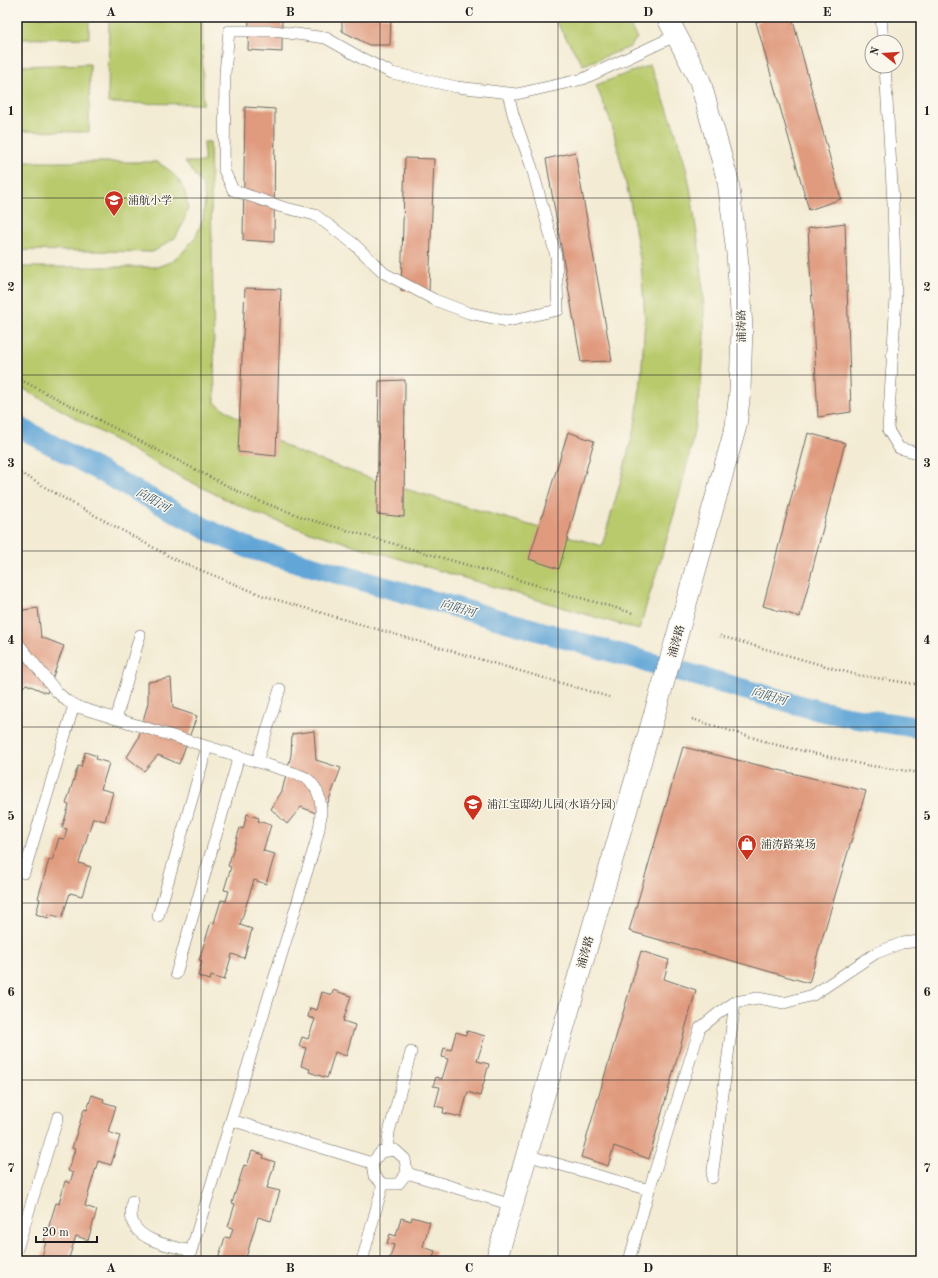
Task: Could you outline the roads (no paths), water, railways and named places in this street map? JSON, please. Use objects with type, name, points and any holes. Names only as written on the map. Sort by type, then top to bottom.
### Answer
[{"type":"street","name":"浦涛路","points":[[496,1261],[680,626],[736,426],[740,391],[742,328],[737,253],[728,181],[700,81],[667,17]]},
{"type":"lane","points":[[881,17],[882,34]]},
{"type":"lane","points":[[508,93],[513,114],[532,168],[556,256],[558,310],[508,321],[469,313],[435,300],[384,273],[354,244],[315,215],[233,190],[224,170],[225,73],[229,31],[274,31],[326,38],[361,58],[392,73],[457,87],[517,94],[583,78],[677,36]]},
{"type":"lane","points":[[885,74],[893,203],[896,298],[888,430],[899,448],[921,454]]},
{"type":"lane","points":[[116,719],[140,635]]},
{"type":"lane","points":[[17,642],[56,691],[74,705],[294,773],[306,778],[315,788],[320,801],[322,816],[315,845],[190,1256],[142,1235],[136,1229],[132,1220],[132,1202]]},
{"type":"lane","points":[[257,762],[280,689]]},
{"type":"lane","points":[[24,873],[74,705]]},
{"type":"lane","points":[[158,916],[207,747]]},
{"type":"lane","points":[[176,974],[239,756]]},
{"type":"lane","points":[[629,1261],[649,1190],[700,1028],[735,1002],[758,998],[784,1003],[813,995],[876,952],[902,943],[921,941]]},
{"type":"lane","points":[[712,1178],[735,1002]]},
{"type":"lane","points":[[387,1151],[389,1132],[411,1052]]},
{"type":"lane","points":[[17,1249],[58,1117]]},
{"type":"lane","points":[[231,1120],[372,1163]]},
{"type":"lane","points":[[395,1150],[406,1159],[407,1173],[398,1184],[383,1184],[374,1176],[372,1163],[381,1152],[387,1151],[395,1150]]},
{"type":"lane","points":[[526,1155],[649,1190]]},
{"type":"lane","points":[[407,1173],[512,1205]]},
{"type":"lane","points":[[362,1261],[383,1184]]},
{"type":"waterway","name":"向阳河","points":[[17,426],[212,532],[251,549],[817,710],[849,717],[921,728]]},
{"type":"place","name":"浦航小学","points":[[114,217]]},
{"type":"place","name":"浦江宝邸幼儿园(水语分园)","points":[[473,821]]},
{"type":"place","name":"浦涛路菜场","points":[[747,861]]}]
